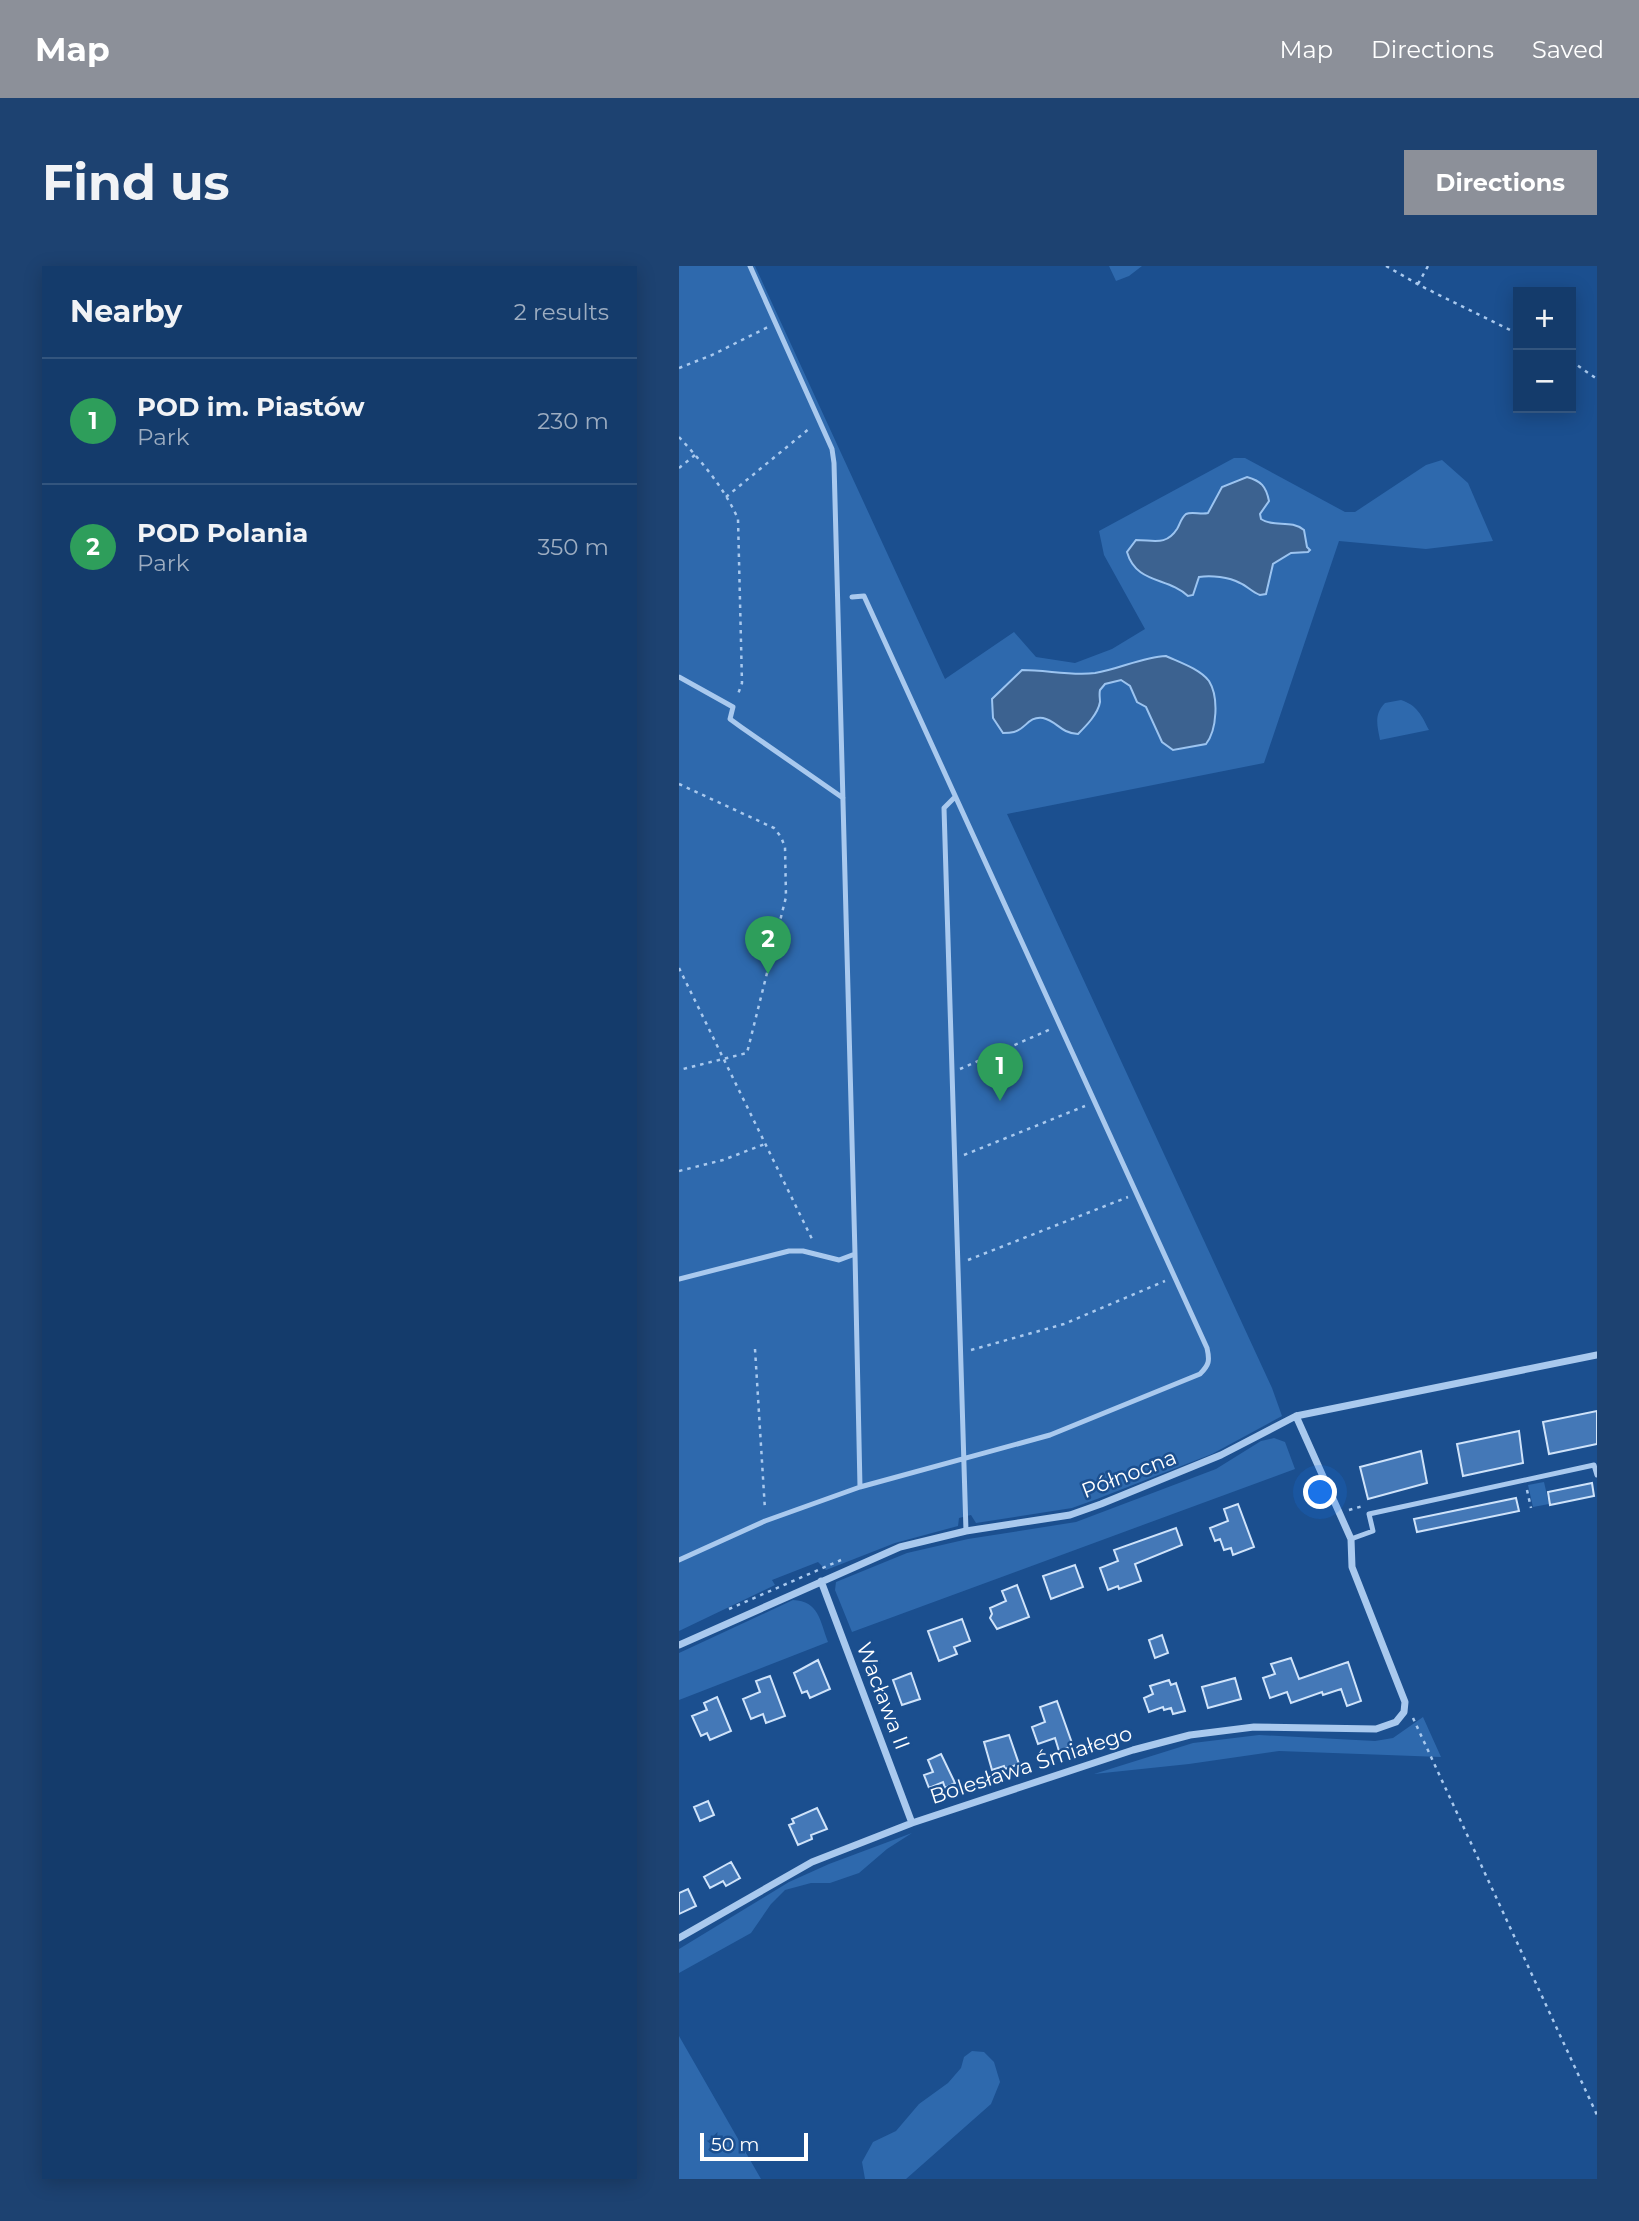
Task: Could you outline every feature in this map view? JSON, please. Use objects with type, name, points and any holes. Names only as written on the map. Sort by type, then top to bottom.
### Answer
[{"type":"street","name":"Północna","points":[[679,1645],[900,1547],[966,1531],[1070,1515],[1221,1455],[1296,1416],[1597,1355]]},
{"type":"street","points":[[1296,1416],[1350,1539],[1352,1567],[1405,1702]]},
{"type":"street","name":"Wacława II","points":[[821,1581],[912,1823]]},
{"type":"street","name":"Bolesława Śmiałego","points":[[679,1938],[812,1862],[912,1823],[1133,1749],[1190,1735],[1254,1727],[1375,1729],[1399,1718],[1404,1712],[1405,1702]]},
{"type":"lane","points":[[750,266],[832,449],[834,463],[860,1487]]},
{"type":"lane","points":[[679,1560],[765,1521],[860,1487],[1050,1435],[1200,1374],[1208,1366],[1210,1359],[864,596],[852,597]]},
{"type":"lane","points":[[679,677],[733,707],[730,719],[843,798]]},
{"type":"lane","points":[[955,797],[944,808],[966,1531]]},
{"type":"lane","points":[[679,1279],[789,1251],[808,1252],[839,1260],[855,1254]]},
{"type":"lane","points":[[1350,1539],[1373,1531],[1369,1514],[1594,1465],[1597,1475]]},
{"type":"path","points":[[1386,266],[1513,332]]},
{"type":"path","points":[[1418,284],[1429,266]]},
{"type":"path","points":[[679,368],[776,323]]},
{"type":"path","points":[[1576,364],[1597,379]]},
{"type":"path","points":[[726,497],[819,420]]},
{"type":"path","points":[[679,437],[726,497],[738,519],[742,683],[733,707]]},
{"type":"path","points":[[679,468],[695,455]]},
{"type":"path","points":[[679,784],[774,828],[785,847],[786,897],[747,1053],[679,1070]]},
{"type":"path","points":[[679,968],[812,1238],[808,1252]]},
{"type":"path","points":[[951,1073],[1060,1025]]},
{"type":"path","points":[[954,1159],[1094,1102]]},
{"type":"path","points":[[679,1171],[723,1160],[765,1143]]},
{"type":"path","points":[[957,1264],[1137,1193]]},
{"type":"path","points":[[960,1353],[1064,1324],[1175,1277]]},
{"type":"path","points":[[755,1349],[765,1521]]},
{"type":"path","points":[[1405,1702],[1597,2115]]},
{"type":"shaded area","points":[[679,266],[755,266],[945,679],[1014,632],[1036,657],[1075,663],[1112,649],[1145,629],[1104,555],[1099,531],[1234,458],[1245,458],[1345,512],[1355,512],[1426,465],[1442,460],[1468,483],[1493,541],[1426,549],[1339,541],[1264,763],[1007,814],[1272,1388],[1282,1416],[1212,1454],[1072,1508],[976,1523],[971,1515],[959,1518],[958,1526],[895,1543],[826,1570],[818,1562],[772,1580],[775,1585],[679,1631]]},
{"type":"shaded area","points":[[1109,266],[1142,266],[1129,276],[1116,281]]},
{"type":"shaded area","points":[[1247,477],[1262,485],[1268,496],[1269,501],[1260,514],[1261,519],[1304,530],[1310,550],[1291,553],[1273,564],[1266,594],[1260,595],[1231,579],[1209,576],[1199,577],[1193,595],[1188,596],[1145,575],[1131,562],[1127,552],[1136,540],[1159,541],[1168,538],[1186,514],[1208,513],[1222,487]]},
{"type":"shaded area","points":[[1166,656],[1189,666],[1209,681],[1215,704],[1213,730],[1206,744],[1173,750],[1162,742],[1146,707],[1137,702],[1130,686],[1121,680],[1105,684],[1100,690],[1097,711],[1078,734],[1067,732],[1043,718],[1030,721],[1013,732],[1003,733],[993,718],[992,699],[1022,670],[1095,673]]},
{"type":"shaded area","points":[[1401,700],[1415,708],[1429,730],[1380,740],[1377,725],[1379,711],[1385,703]]},
{"type":"shaded area","points":[[1274,1438],[1285,1442],[1295,1469],[852,1632],[835,1590],[836,1582],[907,1553],[968,1539],[1076,1522],[1216,1469],[1261,1441]]},
{"type":"shaded area","points":[[1544,1482],[1549,1504],[1533,1507],[1528,1485]]},
{"type":"shaded area","points":[[793,1600],[802,1601],[813,1608],[828,1642],[679,1700],[679,1653]]},
{"type":"shaded area","points":[[1423,1717],[1441,1757],[1279,1751],[1094,1774],[1193,1743],[1259,1735],[1375,1741],[1393,1738]]},
{"type":"shaded area","points":[[912,1833],[887,1849],[859,1873],[830,1883],[811,1883],[785,1890],[771,1904],[751,1933],[679,1973],[679,1949],[789,1882]]},
{"type":"shaded area","points":[[679,2036],[761,2179],[679,2179]]},
{"type":"shaded area","points":[[972,2051],[984,2052],[994,2062],[1000,2082],[991,2104],[906,2179],[865,2179],[862,2162],[873,2142],[896,2131],[919,2104],[948,2083],[961,2068],[964,2057]]},
{"type":"building","points":[[1597,1411],[1597,1444],[1549,1454],[1543,1422]]},
{"type":"building","points":[[1519,1431],[1523,1463],[1463,1476],[1457,1444]]},
{"type":"building","points":[[1421,1451],[1427,1483],[1368,1499],[1360,1467]]},
{"type":"building","points":[[1592,1483],[1594,1496],[1550,1505],[1548,1492]]},
{"type":"building","points":[[1516,1498],[1519,1511],[1417,1532],[1414,1519]]},
{"type":"building","points":[[1238,1504],[1254,1547],[1233,1555],[1231,1548],[1224,1550],[1220,1539],[1215,1541],[1210,1528],[1228,1521],[1224,1509]]},
{"type":"building","points":[[1176,1528],[1182,1545],[1135,1564],[1141,1581],[1108,1590],[1100,1568],[1118,1561],[1114,1550]]},
{"type":"building","points":[[1075,1565],[1083,1587],[1051,1599],[1043,1576]]},
{"type":"building","points":[[1017,1585],[1029,1617],[997,1629],[990,1618],[990,1608],[1006,1601],[1002,1591]]},
{"type":"building","points":[[962,1619],[970,1641],[954,1647],[957,1654],[939,1661],[928,1631]]},
{"type":"building","points":[[1162,1635],[1168,1653],[1155,1658],[1149,1640]]},
{"type":"building","points":[[1291,1658],[1299,1679],[1348,1662],[1361,1701],[1347,1706],[1341,1689],[1323,1695],[1322,1692],[1291,1703],[1287,1692],[1270,1698],[1263,1678],[1275,1674],[1271,1664]]},
{"type":"building","points":[[818,1660],[830,1689],[810,1698],[807,1691],[802,1693],[794,1673]]},
{"type":"building","points":[[911,1673],[920,1699],[902,1705],[893,1680]]},
{"type":"building","points":[[770,1676],[785,1716],[766,1723],[763,1714],[751,1719],[743,1699],[760,1692],[756,1681]]},
{"type":"building","points":[[1235,1678],[1241,1699],[1208,1708],[1202,1687]]},
{"type":"building","points":[[1169,1680],[1171,1685],[1176,1683],[1185,1711],[1173,1714],[1171,1708],[1164,1710],[1163,1707],[1149,1712],[1144,1698],[1153,1694],[1150,1686]]},
{"type":"building","points":[[717,1697],[731,1731],[710,1740],[707,1733],[701,1736],[692,1716],[707,1710],[704,1703]]},
{"type":"building","points":[[1057,1701],[1073,1746],[1059,1751],[1055,1738],[1038,1744],[1032,1727],[1045,1722],[1040,1707]]},
{"type":"building","points":[[1009,1735],[1019,1764],[992,1770],[984,1742]]},
{"type":"building","points":[[941,1754],[955,1783],[945,1788],[943,1782],[929,1788],[924,1775],[933,1772],[928,1760]]},
{"type":"building","points":[[708,1801],[714,1815],[700,1821],[694,1807]]},
{"type":"building","points":[[817,1808],[827,1829],[811,1835],[812,1839],[798,1845],[789,1825],[794,1823],[792,1819]]},
{"type":"building","points":[[731,1862],[740,1878],[726,1886],[723,1881],[710,1888],[704,1877]]},
{"type":"building","points":[[688,1889],[696,1906],[679,1914],[679,1893]]},
{"type":"place","name":"POD Polania","points":[[768,974]]},
{"type":"place","name":"POD im. Piastów","points":[[1000,1101]]}]
